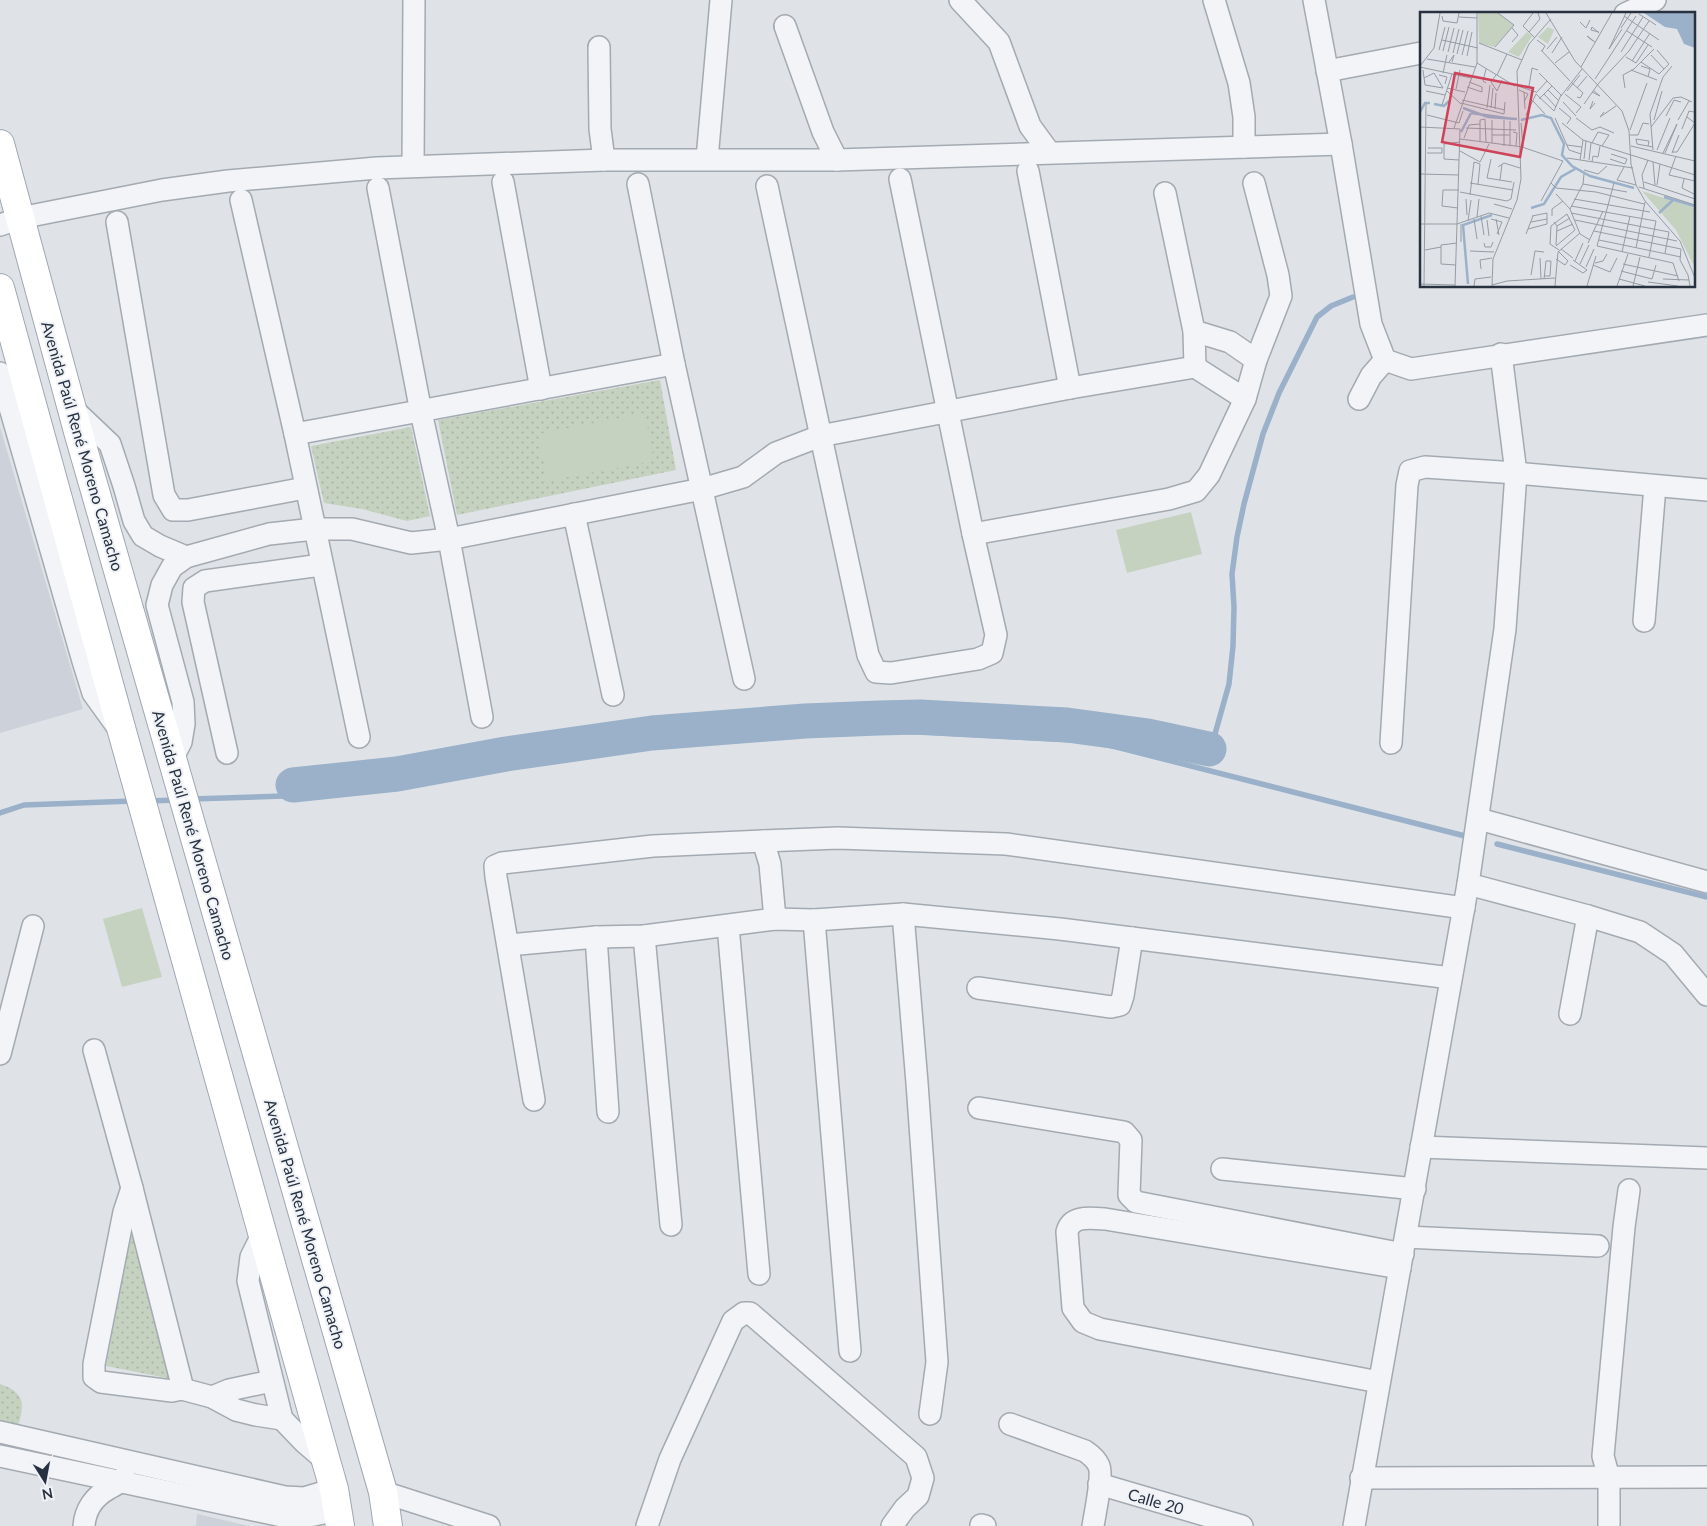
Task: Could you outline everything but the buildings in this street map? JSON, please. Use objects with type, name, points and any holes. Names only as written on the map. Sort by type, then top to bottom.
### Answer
[{"type":"main road","name":"Avenida Paúl René Moreno Camacho","points":[[0,144],[10,221],[71,407],[383,1492],[388,1526]]},
{"type":"main road","points":[[0,288],[326,1461],[337,1508]]},
{"type":"street","points":[[413,166],[414,0]]},
{"type":"street","points":[[707,159],[721,0]]},
{"type":"street","points":[[960,0],[999,42],[1030,126],[1049,152]]},
{"type":"street","points":[[1214,0],[1239,83],[1244,117],[1244,147]]},
{"type":"street","points":[[1314,0],[1326,71],[1342,144],[1371,324],[1385,360],[1411,369],[1501,354],[1707,325]]},
{"type":"street","points":[[1629,12],[1655,0]]},
{"type":"street","points":[[785,26],[823,132],[837,160]]},
{"type":"street","points":[[599,48],[600,130],[604,160]]},
{"type":"street","points":[[1326,71],[1420,53]]},
{"type":"street","points":[[10,221],[162,190],[228,180],[413,166],[604,160],[837,160],[1342,144]]},
{"type":"street","points":[[1028,171],[1070,388]]},
{"type":"street","points":[[767,186],[868,655],[876,672],[891,673],[978,659],[992,653],[996,635],[973,534],[900,179]]},
{"type":"street","points":[[503,182],[541,389]]},
{"type":"street","points":[[973,534],[1169,499],[1196,490],[1209,475],[1245,399],[1256,360],[1281,296],[1278,275],[1254,183]]},
{"type":"street","points":[[638,184],[674,364],[744,679]]},
{"type":"street","points":[[378,188],[421,412],[449,539],[482,717]]},
{"type":"street","points":[[1165,193],[1194,331],[1195,367]]},
{"type":"street","points":[[241,200],[295,434],[321,565],[359,737]]},
{"type":"street","points":[[117,222],[164,494],[173,510],[188,510],[305,488]]},
{"type":"street","points":[[1194,331],[1230,342],[1256,360]]},
{"type":"street","points":[[1354,1526],[1361,1478],[1415,1190],[1464,908],[1504,628],[1516,473],[1501,354]]},
{"type":"street","points":[[1359,399],[1371,376],[1385,360]]},
{"type":"street","points":[[295,434],[674,364]]},
{"type":"street","points":[[172,759],[181,742],[184,724],[183,702],[158,606],[162,585],[172,567],[186,557],[269,534],[314,529],[352,529],[411,542],[449,539],[702,489],[743,477],[776,453],[820,436],[1070,388],[1195,367],[1245,399]]},
{"type":"street","points":[[0,374],[88,677],[94,693],[123,735]]},
{"type":"street","points":[[71,407],[110,444],[134,522],[143,536],[160,546],[186,557]]},
{"type":"street","points":[[1391,743],[1407,485],[1410,471],[1425,467],[1707,490]]},
{"type":"street","points":[[1644,621],[1656,486]]},
{"type":"street","points":[[574,514],[613,695]]},
{"type":"street","points":[[227,753],[193,602],[194,588],[205,581],[321,565]]},
{"type":"street","points":[[1478,818],[1707,882]]},
{"type":"street","points":[[534,1100],[495,866],[502,863],[653,846],[838,838],[1006,844],[1464,908]]},
{"type":"street","points":[[763,841],[770,864],[775,919]]},
{"type":"street","points":[[1468,884],[1640,932],[1673,954],[1707,995]]},
{"type":"street","points":[[508,945],[596,937],[644,936],[775,919],[814,920],[903,914],[1132,938],[1451,978]]},
{"type":"street","points":[[903,914],[937,1362],[930,1414]]},
{"type":"street","points":[[1570,1014],[1588,916]]},
{"type":"street","points":[[814,920],[850,1351]]},
{"type":"street","points":[[0,1054],[33,926]]},
{"type":"street","points":[[728,926],[759,1274]]},
{"type":"street","points":[[644,936],[671,1225]]},
{"type":"street","points":[[596,937],[608,1112]]},
{"type":"street","points":[[978,988],[1111,1007],[1120,1005],[1132,938]]},
{"type":"street","points":[[94,1050],[132,1188],[182,1390]]},
{"type":"street","points":[[979,1108],[1124,1132],[1131,1140],[1129,1195],[1136,1202],[1403,1253]]},
{"type":"street","points":[[1421,1147],[1707,1158]]},
{"type":"street","points":[[1222,1169],[1415,1190]]},
{"type":"street","points":[[132,1188],[124,1212],[94,1364],[94,1377],[101,1382],[172,1391],[182,1390],[212,1396],[236,1410],[282,1419]]},
{"type":"street","points":[[1609,1526],[1609,1478],[1604,1456],[1624,1227],[1629,1190]]},
{"type":"street","points":[[1379,1382],[1100,1329],[1083,1322],[1073,1308],[1068,1226],[1076,1220],[1087,1217],[1403,1253],[1598,1246]]},
{"type":"street","points":[[263,1234],[251,1257],[248,1281],[282,1419],[326,1461]]},
{"type":"street","points":[[647,1526],[670,1459],[683,1429],[733,1321],[744,1312],[750,1314],[916,1457],[923,1478],[918,1496],[905,1508],[892,1526]]},
{"type":"street","points":[[212,1396],[229,1390],[272,1381]]},
{"type":"street","points":[[1010,1424],[1086,1451],[1094,1457],[1100,1468],[1093,1526]]},
{"type":"street","points":[[0,1432],[285,1497],[304,1498],[337,1508]]},
{"type":"street","points":[[0,1456],[282,1516],[304,1517],[337,1508]]},
{"type":"street","points":[[84,1526],[88,1507],[105,1491],[121,1482],[131,1462]]},
{"type":"street","points":[[1361,1478],[1707,1477]]},
{"type":"street","name":"Calle 20","points":[[1099,1484],[1242,1526]]},
{"type":"street","points":[[383,1492],[489,1526]]},
{"type":"shaded area","points":[[0,427],[83,709],[0,733]]},
{"type":"shaded area","points":[[197,1514],[249,1526],[196,1526]]},
{"type":"green space","points":[[660,380],[676,470],[457,515],[438,420]]},
{"type":"green space","points":[[645,413],[654,461],[547,481],[538,434]]},
{"type":"green space","points":[[411,427],[430,516],[407,521],[362,509],[324,503],[311,446]]},
{"type":"green space","points":[[1191,512],[1202,554],[1127,573],[1116,530]]},
{"type":"green space","points":[[142,908],[162,977],[122,987],[103,919]]},
{"type":"green space","points":[[133,1224],[172,1379],[106,1366]]},
{"type":"green space","points":[[0,1384],[16,1393],[22,1404],[16,1435],[0,1431]]},
{"type":"waterway","points":[[1209,749],[1229,684],[1233,646],[1234,607],[1232,574],[1237,537],[1263,434],[1279,393],[1317,317],[1331,306],[1353,297]]},
{"type":"waterway","points":[[293,785],[397,774],[506,754],[652,733],[805,721],[879,718],[920,717],[1067,725],[1148,736],[1209,749]]},
{"type":"waterway","points":[[192,799],[343,794],[651,743],[841,728],[1093,741],[1465,836]]},
{"type":"waterway","points":[[150,801],[175,800]]},
{"type":"waterway","points":[[0,813],[24,805],[133,801]]},
{"type":"waterway","points":[[1497,844],[1707,897]]}]
